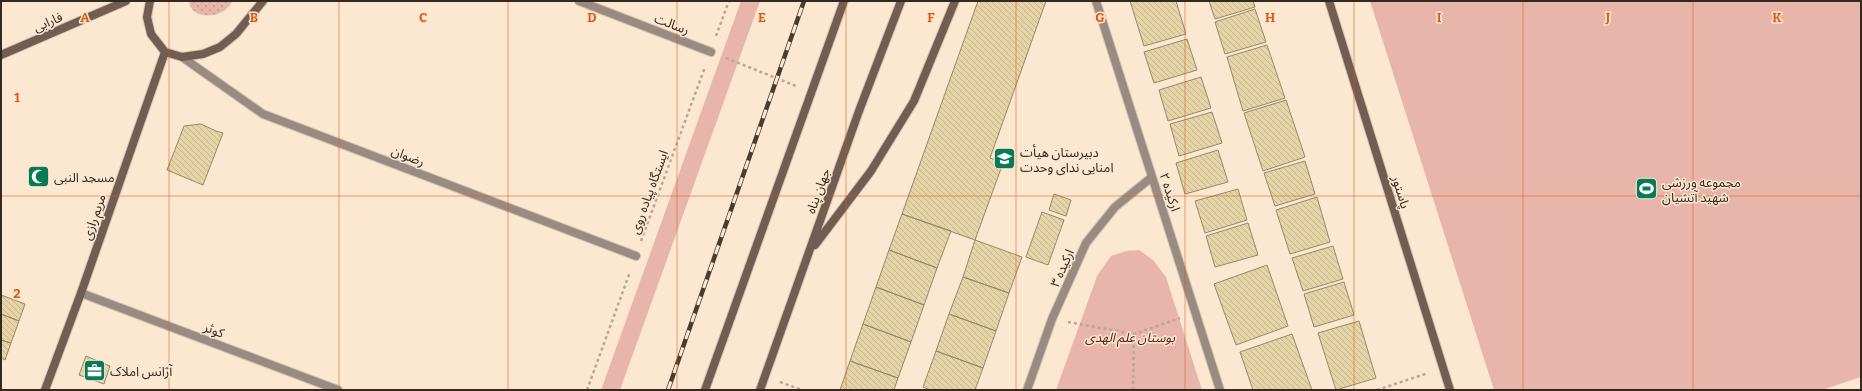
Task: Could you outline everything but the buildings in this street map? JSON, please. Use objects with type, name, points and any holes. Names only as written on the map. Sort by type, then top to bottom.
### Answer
[{"type":"street","name":"فارابی","points":[[1,55],[126,1]]},
{"type":"street","points":[[150,1],[147,17],[151,34],[165,52],[182,57],[202,54],[220,47],[236,34],[263,1]]},
{"type":"street","name":"رسالت","points":[[579,1],[711,52]]},
{"type":"street","points":[[705,390],[844,1]]},
{"type":"street","name":"جهان پناه","points":[[760,390],[859,111],[901,1]]},
{"type":"street","points":[[809,252],[871,171],[914,101],[955,1]]},
{"type":"street","name":"ارکیده ۲","points":[[1096,1],[1220,390]]},
{"type":"street","name":"پاستور","points":[[1329,1],[1450,390]]},
{"type":"street","name":"مریم رازی","points":[[45,390],[81,293],[165,52]]},
{"type":"street","name":"رضوان","points":[[182,57],[263,114],[636,256]]},
{"type":"street","name":"ارکیده ۳","points":[[1027,390],[1052,319],[1086,243],[1115,207],[1152,178]]},
{"type":"street","name":"کوثر","points":[[81,293],[338,390]]},
{"type":"path","name":"ایستگاه پیاده روی","points":[[587,390],[729,1]]},
{"type":"path","points":[[711,52],[797,86]]},
{"type":"path","points":[[1052,319],[1134,334],[1195,313]]},
{"type":"path","points":[[1133,390],[1134,334]]},
{"type":"path","points":[[1377,390],[1442,368]]},
{"type":"path","points":[[765,377],[802,390]]},
{"type":"green space","points":[[189,1],[233,1],[222,12],[212,15],[202,15],[193,10]]},
{"type":"green space","points":[[741,1],[760,1],[620,390],[601,390]]},
{"type":"green space","name":"مجموعه ورزشی شهید آتشیان","points":[[1370,1],[1861,1],[1861,377],[1822,390],[1494,390]]},
{"type":"green space","name":"بوستان علم الهدی","points":[[1139,250],[1153,260],[1166,277],[1202,390],[1056,390],[1097,276],[1111,256],[1126,251]]},
{"type":"railway","points":[[668,390],[804,1]]},
{"type":"place","name":"دبیرستان هیأت امنایی ندای وحدت","points":[[1004,159]]},
{"type":"place","name":"مسجد النبی","points":[[38,177]]},
{"type":"place","name":"مجموعه ورزشی شهید آتشیان","points":[[1646,189]]},
{"type":"place","name":"آژانس املاک","points":[[94,371]]}]
